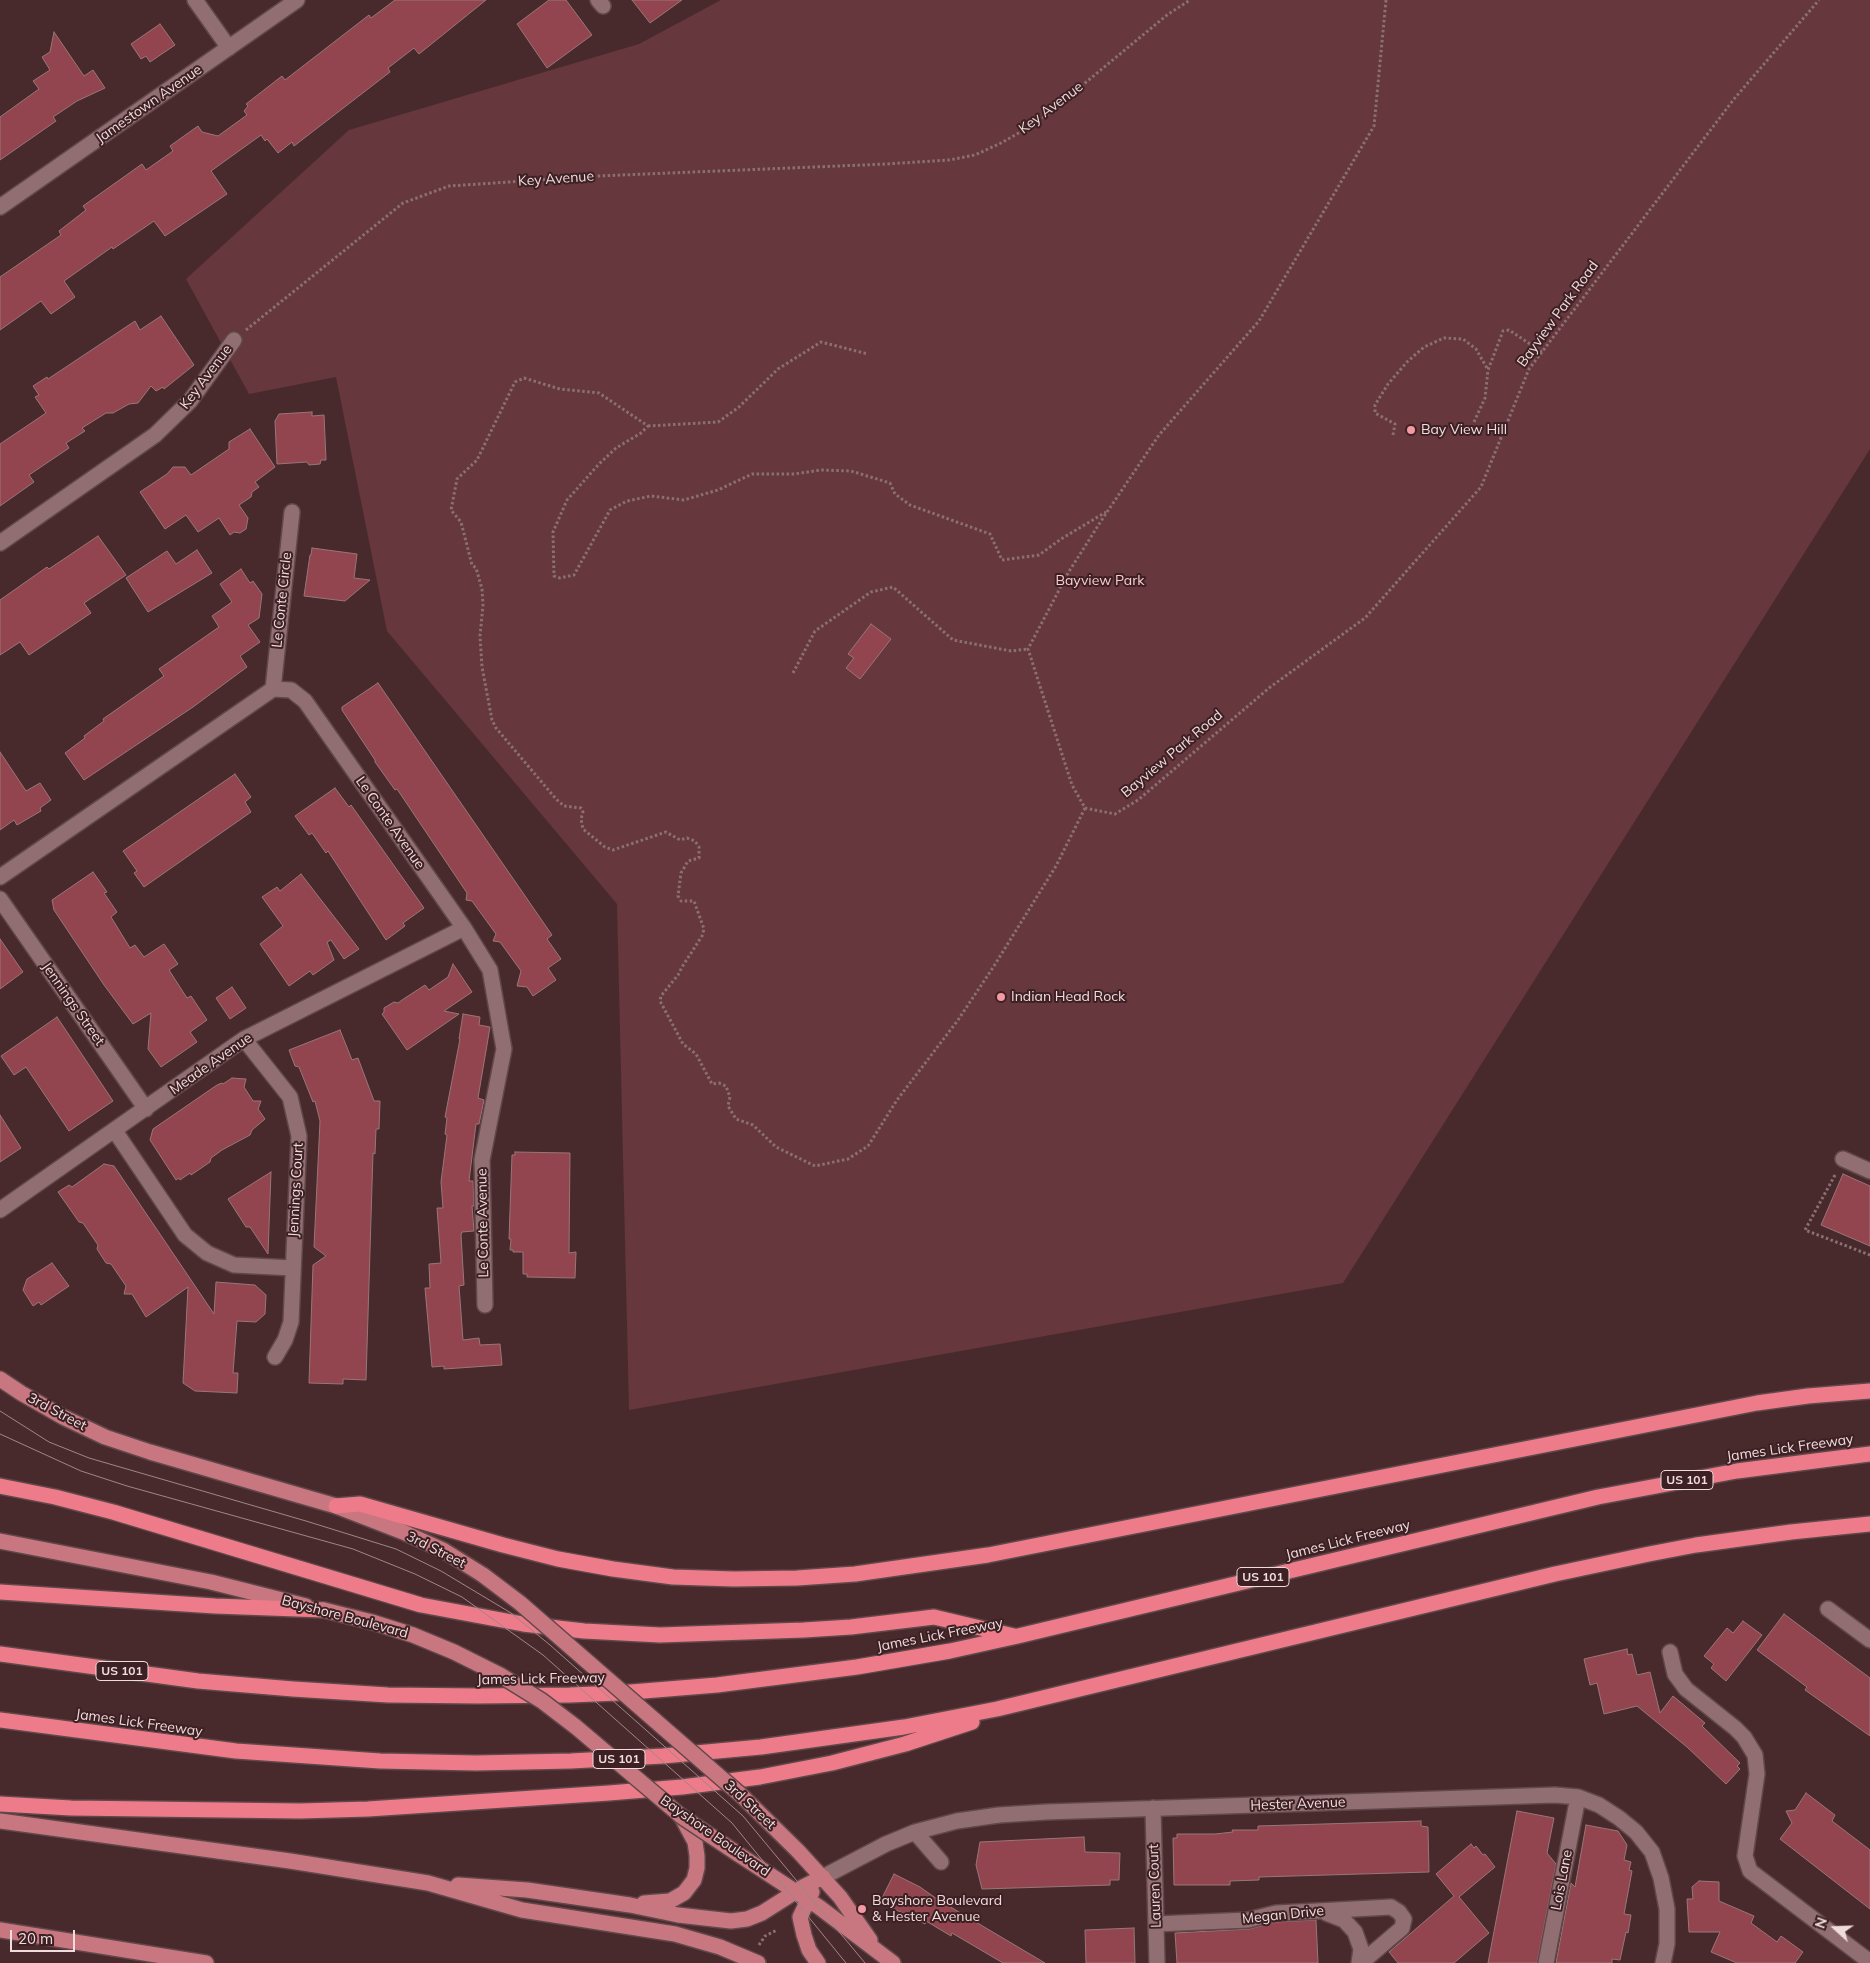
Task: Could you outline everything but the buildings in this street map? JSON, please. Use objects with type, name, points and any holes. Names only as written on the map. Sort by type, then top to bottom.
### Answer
[{"type":"highway","points":[[336,1506],[360,1504],[503,1545],[558,1559],[613,1569],[673,1577],[734,1580],[797,1578],[874,1571],[988,1555],[1757,1403],[1808,1396],[1870,1391]]},
{"type":"highway","name":"James Lick Freeway","points":[[0,1654],[245,1686],[388,1695],[525,1696],[619,1693],[764,1680],[893,1661],[1018,1636],[1589,1499],[1736,1471],[1870,1454]]},
{"type":"highway","points":[[0,1486],[56,1497],[113,1512],[421,1605],[523,1624],[584,1630],[686,1634],[851,1627],[934,1617],[1018,1636]]},
{"type":"highway","name":"James Lick Freeway","points":[[0,1720],[183,1745],[282,1755],[419,1762],[523,1762],[617,1759],[771,1746],[904,1727],[1044,1698],[1600,1564],[1696,1545],[1870,1524]]},
{"type":"highway","points":[[0,1592],[216,1606],[324,1610]]},
{"type":"highway","points":[[0,1804],[80,1808],[300,1811],[368,1809],[682,1787],[760,1777],[832,1763],[905,1744],[1044,1698]]},
{"type":"main road","name":"3rd Street","points":[[0,1379],[62,1417],[105,1437],[336,1506],[443,1550],[483,1575],[520,1603],[743,1797],[798,1850],[840,1897],[878,1951]]},
{"type":"main road","name":"Bayshore Boulevard","points":[[0,1541],[210,1582],[372,1622],[413,1635],[454,1652],[500,1674],[542,1701],[682,1816],[801,1896],[893,1963]]},
{"type":"main road","points":[[630,1905],[670,1901],[684,1893],[694,1880],[698,1868],[698,1856],[695,1842],[682,1816]]},
{"type":"main road","points":[[0,1821],[428,1883],[528,1890],[630,1905],[678,1915],[731,1921],[746,1919],[801,1896],[823,1878]]},
{"type":"main road","points":[[428,1883],[522,1910],[675,1934],[720,1947],[758,1955]]},
{"type":"main road","points":[[801,1896],[800,1917],[806,1942],[818,1963]]},
{"type":"main road","points":[[0,1930],[206,1963]]},
{"type":"street","points":[[194,0],[229,48]]},
{"type":"street","name":"Jamestown Avenue","points":[[0,207],[297,0]]},
{"type":"street","name":"Key Avenue","points":[[0,543],[155,435],[190,402],[234,340]]},
{"type":"street","name":"Le Conte Circle","points":[[273,689],[292,512]]},
{"type":"street","points":[[0,877],[273,689]]},
{"type":"street","name":"Le Conte Avenue","points":[[273,689],[291,690],[305,701],[464,928],[490,970],[504,1049],[482,1160],[485,1304]]},
{"type":"street","name":"Jennings Street","points":[[0,898],[146,1110]]},
{"type":"street","name":"Meade Avenue","points":[[0,1210],[146,1110],[244,1039],[464,928]]},
{"type":"street","name":"Jennings Court","points":[[244,1039],[290,1097],[298,1136],[291,1322],[285,1340],[275,1357]]},
{"type":"street","points":[[115,1131],[185,1235],[207,1253],[234,1265],[292,1268]]},
{"type":"street","points":[[1843,1159],[1870,1171]]},
{"type":"street","points":[[1828,1609],[1870,1640]]},
{"type":"street","points":[[1670,1652],[1675,1674],[1686,1689],[1735,1728],[1755,1755],[1757,1774],[1745,1856],[1750,1871],[1870,1962]]},
{"type":"street","name":"Hester Avenue","points":[[823,1878],[886,1844],[915,1832],[957,1821],[999,1815],[1153,1808],[1545,1796],[1578,1797],[1599,1805],[1619,1818],[1636,1832],[1652,1852],[1661,1878],[1667,1909],[1667,1944],[1662,1963]]},
{"type":"street","name":"Lois Lane","points":[[1546,1963],[1578,1797]]},
{"type":"street","name":"Lauren Court","points":[[1153,1808],[1157,1963]]},
{"type":"street","points":[[915,1832],[941,1862]]},
{"type":"street","name":"Megan Drive","points":[[1156,1924],[1248,1920],[1276,1913],[1391,1907],[1399,1912],[1404,1919],[1402,1928],[1360,1963]]},
{"type":"street","points":[[1317,1911],[1329,1913],[1344,1920],[1355,1932],[1360,1949],[1360,1963]]},
{"type":"path","name":"Key Avenue","points":[[234,340],[403,203],[449,186],[598,176],[886,164],[949,160],[975,155],[1038,122],[1168,15],[1190,0]]},
{"type":"path","points":[[868,354],[821,342],[778,370],[739,407],[718,422],[648,426],[599,393],[560,389],[524,378],[515,382],[478,460],[457,479],[451,510],[461,522],[472,565],[476,568],[482,588],[483,605],[480,636],[482,667],[492,720],[496,728],[556,799],[564,806],[581,808],[584,812],[581,819],[583,829],[605,847],[613,850],[666,832],[680,840],[687,838],[695,841],[699,847],[699,858],[688,861],[681,873],[678,896],[681,901],[694,901],[704,929],[702,936],[678,975],[661,996],[660,1001],[683,1044],[696,1054],[712,1084],[719,1083],[726,1086],[730,1098],[728,1106],[736,1119],[753,1125],[776,1147],[815,1166],[848,1158],[868,1146],[898,1100],[958,1020],[994,966],[1056,866],[1085,808],[1072,785],[1028,650],[1068,573],[1106,512],[1159,435],[1259,321],[1374,126],[1386,0]]},
{"type":"path","name":"Bayview Park Road","points":[[1085,808],[1115,814],[1138,800],[1269,688],[1366,618],[1481,487],[1529,369],[1734,99],[1819,0]]},
{"type":"path","points":[[1474,422],[1485,398],[1488,370],[1503,331],[1510,330],[1542,352]]},
{"type":"path","points":[[1393,435],[1395,424],[1375,413],[1375,405],[1388,384],[1407,362],[1424,347],[1444,338],[1462,339],[1476,349],[1488,370]]},
{"type":"path","points":[[648,426],[641,433],[616,448],[567,500],[553,532],[554,576],[560,578],[574,575],[610,510],[627,501],[651,496],[684,500],[718,490],[752,474],[794,474],[820,470],[851,471],[890,483],[895,494],[910,504],[990,534],[1002,560],[1038,555],[1106,512]]},
{"type":"path","points":[[793,674],[815,631],[871,592],[893,587],[953,640],[1010,651],[1028,650]]},
{"type":"path","points":[[1843,1159],[1806,1230],[1870,1255]]},
{"type":"path","points":[[758,1955],[765,1936],[777,1930]]},
{"type":"green space","name":"Bayview Park","points":[[721,0],[1870,0],[1870,449],[1343,1283],[629,1410],[617,904],[387,631],[336,377],[249,394],[186,279],[349,130],[639,44]]},
{"type":"tram line","points":[[0,1411],[49,1442],[89,1458],[396,1549],[441,1571],[511,1613],[550,1645],[743,1816],[865,1963]]},
{"type":"tram line","points":[[0,1434],[81,1471],[127,1486],[353,1549],[415,1574],[462,1597],[543,1655],[732,1823],[846,1963]]},
{"type":"place","name":"Bay View Hill","points":[[1411,430]]},
{"type":"place","name":"Indian Head Rock","points":[[1001,997]]},
{"type":"place","name":"Bayshore Boulevard & Hester Avenue","points":[[862,1909]]}]
